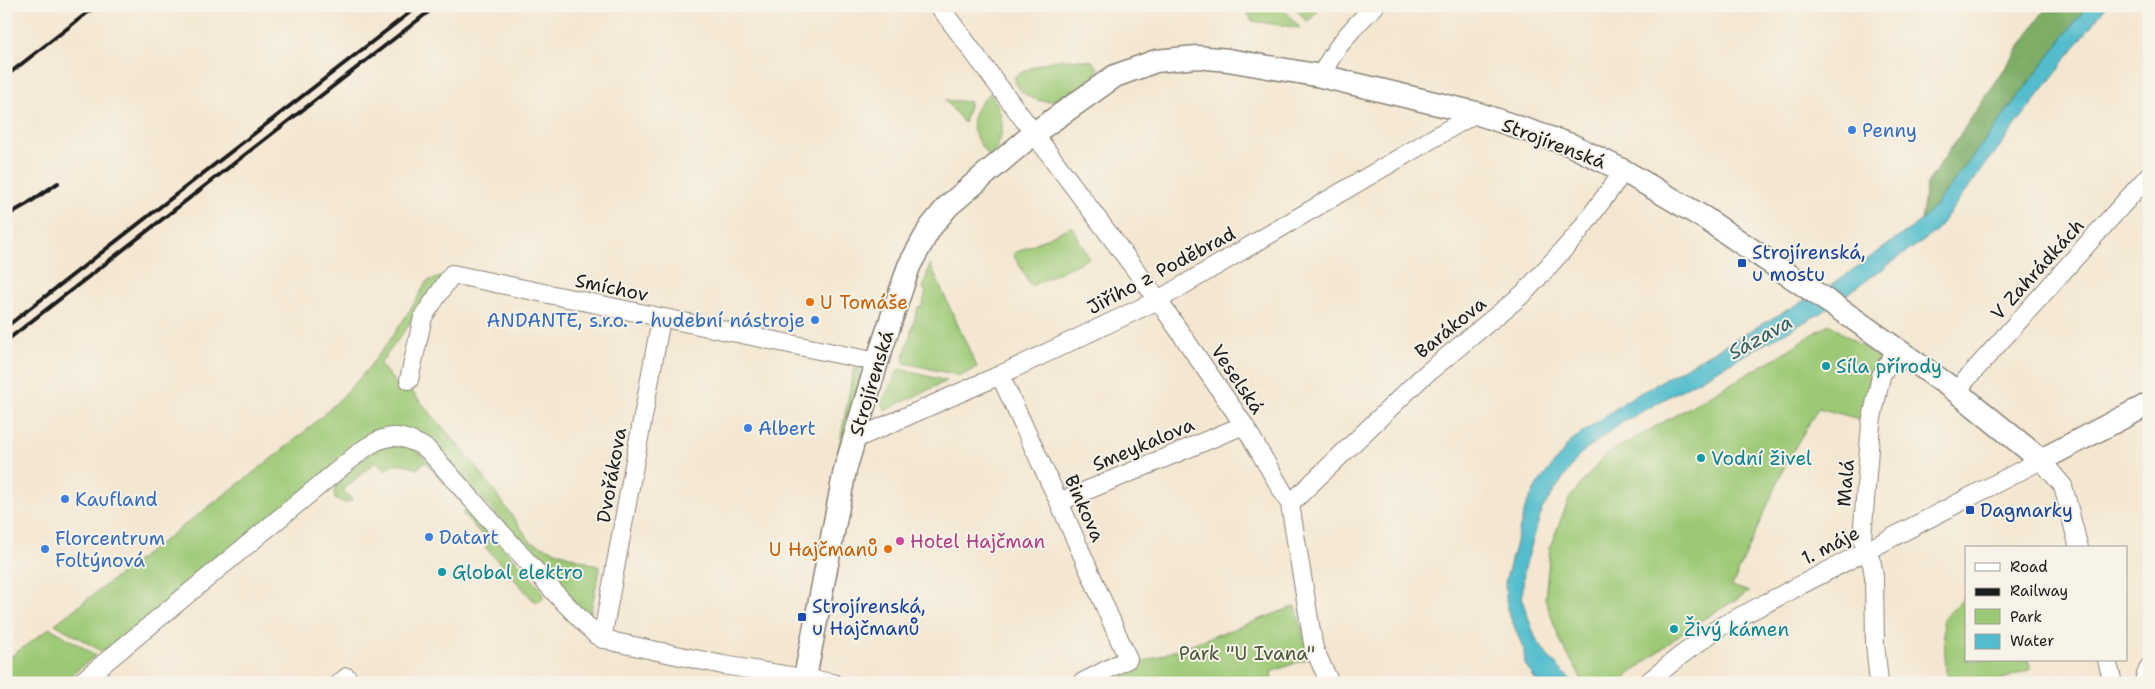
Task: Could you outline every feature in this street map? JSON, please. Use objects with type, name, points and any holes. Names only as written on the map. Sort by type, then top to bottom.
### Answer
[{"type":"street","points":[[939,6],[1033,134]]},
{"type":"street","points":[[1321,76],[1332,54],[1343,39],[1375,6]]},
{"type":"street","name":"Strojírenská","points":[[804,680],[853,440],[909,266],[930,228],[948,206],[1033,134],[1097,87],[1116,76],[1156,61],[1197,56],[1321,76],[1476,114],[1570,145],[1624,171],[1706,220],[1851,317],[1956,391],[2041,460]]},
{"type":"street","name":"Jiřího z Poděbrad","points":[[853,440],[1000,375],[1158,300],[1476,114]]},
{"type":"street","name":"Veselská","points":[[1033,134],[1158,300],[1244,425],[1290,504],[1314,649],[1330,683]]},
{"type":"street","name":"Barákova","points":[[1290,504],[1421,378],[1524,293],[1575,237],[1624,171]]},
{"type":"street","name":"V Zahrádkách","points":[[1956,391],[2149,175]]},
{"type":"street","name":"Smíchov","points":[[409,380],[423,317],[452,274],[661,319],[877,362]]},
{"type":"street","name":"Dvořákova","points":[[602,638],[661,319]]},
{"type":"street","name":"Malá","points":[[1879,683],[1875,643],[1874,576],[1872,564],[1865,551],[1862,539],[1871,423],[1881,376],[1896,349]]},
{"type":"street","name":"Binkova","points":[[1000,375],[1059,502],[1128,660],[1081,683]]},
{"type":"street","points":[[2078,546],[2063,486],[2059,478],[2041,460],[2149,404]]},
{"type":"street","name":"Smeykalova","points":[[1059,502],[1244,425]]},
{"type":"street","points":[[80,683],[361,451],[373,443],[388,437],[408,437],[427,449],[589,630],[602,638],[723,665],[804,680],[833,683]]},
{"type":"street","name":"1. máje","points":[[1650,683],[1680,656],[1720,628],[2041,460]]},
{"type":"street","points":[[2108,662],[2113,683]]},
{"type":"street","points":[[2148,683],[2145,676],[2149,667]]},
{"type":"green space","points":[[1258,6],[1281,6],[1300,28],[1252,21],[1248,14]]},
{"type":"green space","points":[[1294,6],[1316,6],[1317,13],[1307,22]]},
{"type":"green space","points":[[2047,6],[2087,6],[1934,207],[1921,221],[1926,185]]},
{"type":"green space","points":[[1069,59],[1092,61],[1098,68],[1096,74],[1080,87],[1056,100],[1050,101],[1037,100],[1030,97],[1018,87],[1014,77],[1021,73],[1047,62]]},
{"type":"green space","points":[[990,93],[999,108],[1002,131],[993,155],[989,156],[974,132],[973,117],[976,109]]},
{"type":"green space","points":[[945,100],[970,102],[964,123]]},
{"type":"green space","points":[[1072,226],[1089,258],[1031,286],[1013,254]]},
{"type":"green space","points":[[930,264],[977,367],[961,376],[905,363],[903,360],[918,307],[922,307],[926,290],[923,289]]},
{"type":"green space","points":[[445,276],[380,364],[400,389],[408,387],[475,465],[531,542],[600,567],[589,619],[439,450],[419,436],[396,429],[108,652],[104,649],[101,651],[55,624],[269,461],[324,414],[358,380],[377,357],[427,281]]},
{"type":"green space","points":[[1829,324],[1884,361],[1867,421],[1818,408],[1786,463],[1732,586],[1749,592],[1688,628],[1619,683],[1584,683],[1561,643],[1545,599],[1550,547],[1569,499],[1604,456],[1777,357]]},
{"type":"green space","points":[[854,367],[859,369],[861,379],[836,464]]},
{"type":"green space","points":[[899,369],[947,381],[886,410],[881,403]]},
{"type":"green space","points":[[399,444],[417,450],[542,590],[543,599],[538,602],[533,600],[485,547],[489,543],[463,514],[463,511],[467,509],[425,462],[417,469],[404,464],[398,464],[385,470],[376,461],[343,490],[352,500],[345,503],[335,498],[336,484],[366,456],[381,447]]},
{"type":"green space","points":[[1965,598],[1965,662],[2029,662],[2031,669],[1992,683],[1951,683],[1946,671],[1943,619]]},
{"type":"green space","name":"Park \"U Ivana\"","points":[[1296,606],[1309,658],[1271,672],[1272,683],[1099,683],[1121,670]]},
{"type":"green space","points":[[50,628],[96,655],[62,683],[6,683],[6,660]]},
{"type":"water","name":"Sázava","points":[[2087,6],[2106,6],[1935,232],[1819,314],[1623,422],[1579,455],[1542,509],[1524,571],[1522,600],[1536,639],[1547,655],[1573,683],[1538,683],[1525,664],[1524,650],[1507,609],[1505,583],[1526,505],[1538,484],[1571,441],[1626,401],[1833,284],[1921,221],[1934,207]]},
{"type":"railway","points":[[6,76],[96,6]]},
{"type":"railway","points":[[6,327],[418,6]]},
{"type":"railway","points":[[6,341],[436,6]]},
{"type":"railway","points":[[6,216],[58,183]]},
{"type":"place","name":"Penny","points":[[1852,130]]},
{"type":"place","name":"Strojírenská, u mostu","points":[[1742,263]]},
{"type":"place","name":"U Tomáše","points":[[810,302]]},
{"type":"place","name":"ANDANTE, s.r.o. - hudební nástroje","points":[[815,320]]},
{"type":"place","name":"Síla přírody","points":[[1826,366]]},
{"type":"place","name":"Albert","points":[[748,428]]},
{"type":"place","name":"Vodní živel","points":[[1701,458]]},
{"type":"place","name":"Kaufland","points":[[65,499]]},
{"type":"place","name":"Dagmarky","points":[[1970,510]]},
{"type":"place","name":"Datart","points":[[429,537]]},
{"type":"place","name":"Hotel Hajčman","points":[[900,541]]},
{"type":"place","name":"Florcentrum Foltýnová","points":[[45,549]]},
{"type":"place","name":"U Hajčmanů","points":[[888,549]]},
{"type":"place","name":"Global elektro","points":[[442,572]]},
{"type":"place","name":"Strojírenská, u Hajčmanů","points":[[802,617]]},
{"type":"place","name":"Živý kámen","points":[[1674,629]]}]
